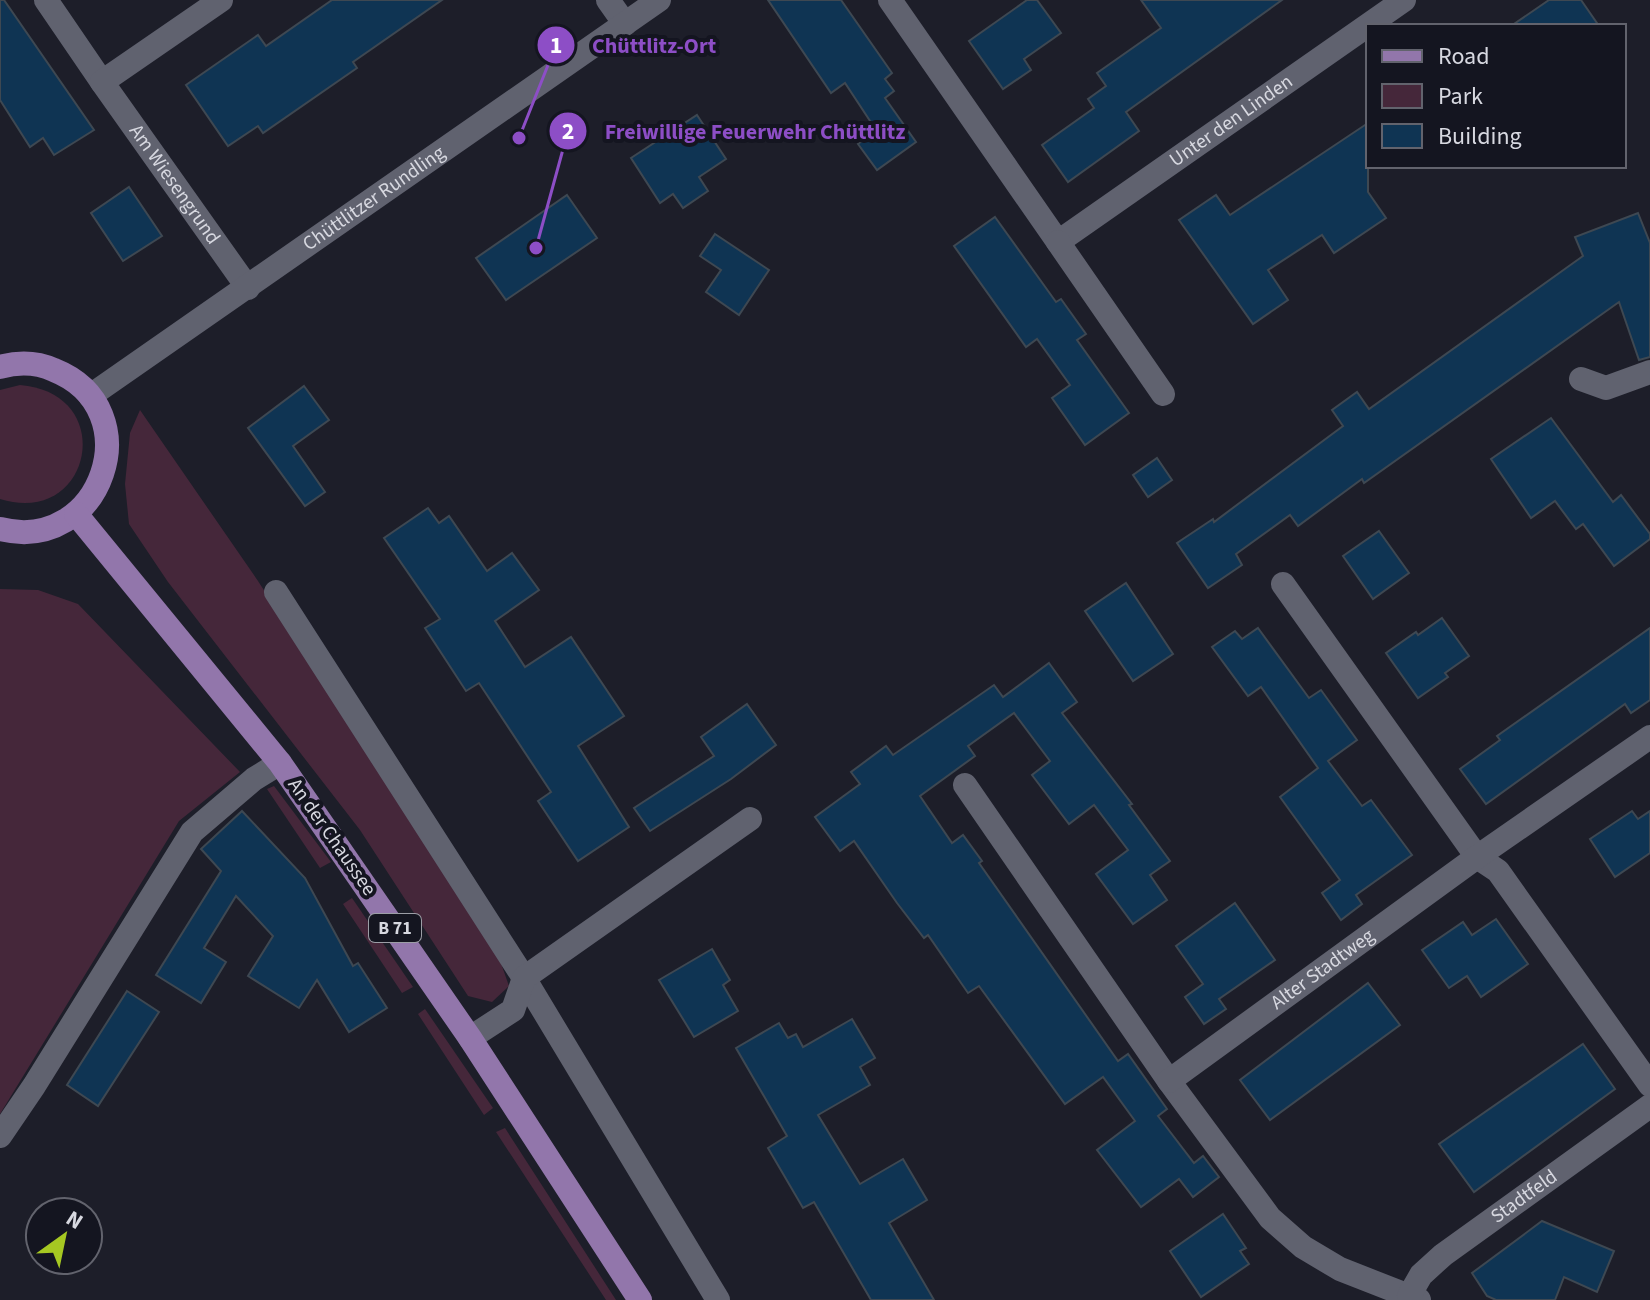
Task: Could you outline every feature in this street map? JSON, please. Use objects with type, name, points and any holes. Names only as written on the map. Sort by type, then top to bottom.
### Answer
[{"type":"main road","points":[[0,367],[15,363],[42,365],[67,375],[90,396],[100,411],[106,433],[107,455],[102,477],[92,496],[76,514],[57,525],[35,532],[0,529]]},
{"type":"main road","name":"An der Chaussee","points":[[76,514],[280,763],[470,1038],[640,1300]]},
{"type":"street","name":"Am Wiesengrund","points":[[46,0],[248,288]]},
{"type":"street","points":[[102,82],[221,0]]},
{"type":"street","points":[[608,0],[625,24]]},
{"type":"street","name":"Chüttlitzer Rundling","points":[[90,396],[659,0]]},
{"type":"street","points":[[890,0],[1163,394]]},
{"type":"street","name":"Unter den Linden","points":[[1370,24],[1404,0]]},
{"type":"street","name":"Unter den Linden","points":[[1058,242],[1366,27]]},
{"type":"street","points":[[1581,379],[1606,388],[1650,372]]},
{"type":"street","points":[[1283,584],[1477,857],[1498,871],[1650,1085]]},
{"type":"street","points":[[276,592],[524,978],[718,1300]]},
{"type":"street","name":"Alter Stadtweg","points":[[1169,1081],[1477,857],[1650,737]]},
{"type":"street","points":[[0,1136],[192,832],[254,779],[280,763]]},
{"type":"street","points":[[965,785],[1169,1081]]},
{"type":"street","points":[[470,1038],[513,1010],[524,978],[750,819]]},
{"type":"street","name":"Stadtfeld","points":[[1169,1081],[1270,1218],[1303,1247],[1340,1269],[1414,1298],[1421,1275],[1443,1255],[1650,1106]]},
{"type":"green space","points":[[20,385],[51,393],[72,410],[81,432],[82,456],[73,478],[56,495],[31,503],[0,499],[0,390]]},
{"type":"green space","points":[[140,410],[258,581],[497,952],[509,986],[492,1002],[468,996],[360,830],[168,582],[129,524],[125,484],[130,433]]},
{"type":"green space","points":[[0,589],[38,590],[78,604],[240,772],[179,821],[0,1114]]},
{"type":"green space","points":[[274,786],[331,862],[320,868],[267,789]]},
{"type":"green space","points":[[352,898],[413,987],[402,993],[343,904]]},
{"type":"green space","points":[[425,1009],[493,1108],[484,1115],[418,1014]]},
{"type":"green space","points":[[505,1128],[616,1300],[606,1300],[496,1132]]},
{"type":"building","points":[[0,0],[4,0],[94,130],[54,155],[43,138],[30,147],[0,100]]},
{"type":"building","points":[[332,0],[442,0],[353,62],[357,68],[263,133],[258,126],[228,146],[186,85],[258,35],[266,46]]},
{"type":"building","points":[[768,0],[841,0],[892,73],[885,79],[894,91],[885,98],[916,142],[877,170],[858,144],[876,130],[845,83],[831,93]]},
{"type":"building","points":[[1027,0],[1037,0],[1061,33],[1024,59],[1031,70],[1003,89],[969,41]]},
{"type":"building","points":[[1141,0],[1282,0],[1126,112],[1139,131],[1068,182],[1042,145],[1094,108],[1088,99],[1106,86],[1097,73],[1161,28]]},
{"type":"building","points":[[1549,0],[1581,0],[1598,24],[1514,24]]},
{"type":"building","points":[[697,115],[726,159],[699,177],[708,191],[683,208],[673,194],[660,203],[631,158]]},
{"type":"building","points":[[1366,124],[1368,192],[1386,218],[1334,253],[1322,235],[1268,270],[1288,300],[1253,324],[1179,220],[1216,195],[1230,215]]},
{"type":"building","points":[[129,187],[162,236],[123,261],[91,213]]},
{"type":"building","points":[[567,195],[597,238],[506,300],[476,258]]},
{"type":"building","points":[[1638,213],[1650,243],[1650,357],[1639,360],[1619,302],[1364,483],[1362,479],[1298,526],[1290,515],[1236,554],[1242,565],[1208,588],[1177,543],[1213,519],[1214,522],[1343,426],[1332,410],[1357,392],[1369,409],[1583,256],[1575,237]]},
{"type":"building","points":[[995,217],[1056,302],[1061,299],[1086,334],[1077,340],[1129,413],[1085,445],[1052,398],[1070,385],[1037,339],[1026,347],[954,246]]},
{"type":"building","points":[[715,234],[769,270],[739,315],[706,292],[721,270],[700,256]]},
{"type":"building","points":[[304,386],[329,420],[293,446],[325,492],[305,506],[248,428]]},
{"type":"building","points":[[1551,418],[1613,502],[1621,495],[1650,534],[1650,539],[1614,566],[1583,524],[1576,529],[1555,501],[1531,518],[1491,459]]},
{"type":"building","points":[[1157,458],[1172,480],[1148,497],[1133,475]]},
{"type":"building","points":[[428,508],[439,523],[449,516],[487,571],[512,553],[539,590],[495,621],[525,667],[571,637],[624,716],[578,746],[629,827],[578,861],[538,801],[551,792],[479,683],[466,691],[425,628],[440,619],[384,538]]},
{"type":"building","points":[[1379,531],[1409,573],[1373,599],[1343,556]]},
{"type":"building","points":[[1126,583],[1173,654],[1133,681],[1085,611]]},
{"type":"building","points":[[1442,618],[1469,656],[1445,673],[1448,677],[1418,698],[1386,653]]},
{"type":"building","points":[[1258,628],[1309,698],[1321,690],[1357,740],[1328,761],[1362,806],[1371,800],[1412,855],[1356,895],[1362,904],[1341,920],[1322,893],[1340,880],[1280,797],[1318,768],[1261,687],[1248,696],[1212,647],[1235,631],[1242,639]]},
{"type":"building","points":[[1650,628],[1650,700],[1631,713],[1625,704],[1486,804],[1460,769],[1500,740],[1497,736]]},
{"type":"building","points":[[1049,663],[1077,702],[1062,713],[1132,804],[1129,805],[1170,861],[1150,875],[1167,900],[1133,924],[1096,874],[1128,850],[1094,805],[1069,824],[1032,775],[1050,761],[1014,713],[968,746],[975,756],[920,796],[952,843],[963,835],[982,861],[979,863],[1118,1061],[1128,1054],[1167,1109],[1158,1116],[1194,1163],[1203,1156],[1219,1177],[1193,1197],[1179,1179],[1141,1207],[1097,1150],[1135,1121],[1103,1077],[1065,1104],[979,986],[968,993],[928,935],[924,938],[897,903],[854,841],[840,851],[815,817],[860,784],[851,772],[886,746],[893,755],[994,685],[1003,697]]},
{"type":"building","points":[[747,704],[776,745],[731,779],[650,831],[634,808],[714,756],[701,737]]},
{"type":"building","points":[[242,811],[305,878],[353,966],[358,963],[387,1008],[349,1032],[317,980],[299,1008],[248,976],[273,936],[236,896],[204,948],[226,962],[201,1003],[156,975],[221,871],[201,849]]},
{"type":"building","points":[[1632,811],[1638,819],[1650,811],[1650,853],[1615,877],[1590,839]]},
{"type":"building","points":[[1235,903],[1275,960],[1219,999],[1226,1009],[1204,1024],[1185,997],[1203,984],[1176,946]]},
{"type":"building","points":[[1496,919],[1528,964],[1481,997],[1467,976],[1449,988],[1422,950],[1463,922],[1472,935]]},
{"type":"building","points":[[712,949],[730,980],[723,985],[738,1011],[694,1037],[659,980]]},
{"type":"building","points":[[1368,983],[1400,1025],[1270,1120],[1240,1080]]},
{"type":"building","points":[[127,991],[159,1012],[98,1106],[67,1085]]},
{"type":"building","points":[[852,1019],[875,1058],[860,1067],[870,1085],[818,1115],[860,1184],[903,1159],[927,1200],[889,1223],[934,1300],[871,1300],[814,1202],[803,1208],[768,1148],[787,1136],[736,1048],[779,1023],[788,1038],[796,1034],[803,1047]]},
{"type":"building","points":[[1583,1044],[1615,1089],[1474,1192],[1439,1144]]},
{"type":"building","points":[[1223,1214],[1246,1248],[1240,1251],[1249,1264],[1201,1297],[1170,1251]]},
{"type":"building","points":[[1542,1221],[1614,1251],[1597,1292],[1564,1277],[1555,1300],[1496,1300],[1487,1296],[1472,1273]]},
{"type":"place","name":"Chüttlitz-Ort","points":[[519,138]]},
{"type":"place","name":"Freiwillige Feuerwehr Chüttlitz","points":[[536,248]]}]
